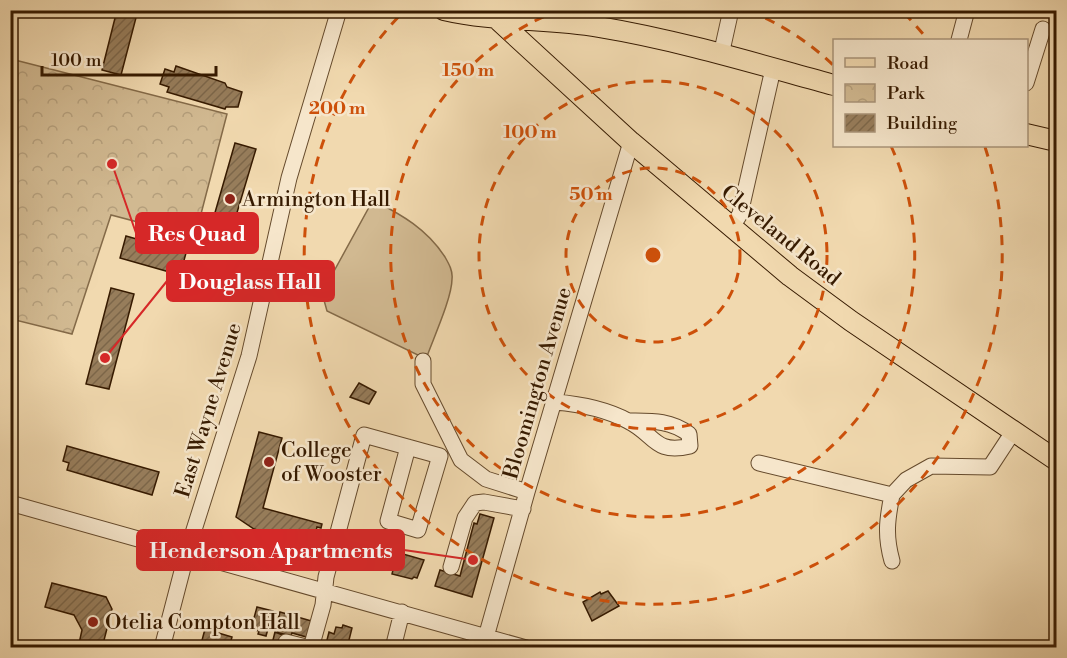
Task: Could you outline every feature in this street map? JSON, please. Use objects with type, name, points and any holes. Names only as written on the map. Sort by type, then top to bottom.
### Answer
[{"type":"main road","points":[[444,10],[595,26],[635,33],[833,85]]},
{"type":"main road","name":"Cleveland Road","points":[[494,15],[631,142],[790,276],[851,321],[1056,460]]},
{"type":"main road","points":[[1028,134],[1056,141]]},
{"type":"street","name":"East Wayne Avenue","points":[[162,648],[187,552],[249,356],[289,178],[339,10]]},
{"type":"street","points":[[721,55],[731,10]]},
{"type":"street","points":[[959,39],[967,10]]},
{"type":"street","points":[[1028,77],[1043,29]]},
{"type":"street","points":[[732,227],[740,214],[773,69]]},
{"type":"street","name":"Bloomington Avenue","points":[[486,637],[631,142]]},
{"type":"street","points":[[423,361],[423,384],[461,460],[486,479],[527,492]]},
{"type":"street","points":[[555,402],[606,411],[630,421],[655,443],[665,447],[677,449],[690,446],[689,434],[679,426],[663,421],[630,421]]},
{"type":"street","points":[[892,561],[887,544],[886,522],[892,495],[906,480],[931,466],[990,466],[1013,432]]},
{"type":"street","points":[[286,642],[310,648],[321,612],[326,578],[364,435],[408,447],[440,456],[418,530],[388,521],[408,447]]},
{"type":"street","points":[[759,463],[892,495]]},
{"type":"street","points":[[10,502],[523,647]]},
{"type":"street","points":[[451,567],[465,518],[475,503],[484,502],[523,509]]},
{"type":"street","points":[[393,648],[402,612]]},
{"type":"green space","points":[[11,59],[227,114],[195,237],[111,215],[72,334],[11,319]]},
{"type":"green space","points":[[373,200],[404,217],[430,238],[445,257],[450,268],[452,276],[449,297],[426,359],[327,311],[322,293]]},
{"type":"building","points":[[117,10],[138,10],[121,75],[102,70]]},
{"type":"building","points":[[176,66],[225,83],[227,87],[242,92],[238,107],[226,107],[225,109],[167,92],[169,87],[160,84],[165,69],[174,72]]},
{"type":"building","name":"Armington Hall","points":[[235,143],[256,149],[230,236],[210,230]]},
{"type":"building","points":[[126,236],[186,253],[180,275],[120,258]]},
{"type":"building","points":[[111,288],[134,294],[109,389],[86,384]]},
{"type":"building","points":[[359,383],[376,392],[369,404],[350,397]]},
{"type":"building","points":[[259,432],[282,438],[263,508],[322,524],[321,528],[317,527],[312,546],[254,529],[236,517]]},
{"type":"building","points":[[67,446],[159,472],[152,495],[67,470],[69,463],[63,461]]},
{"type":"building","points":[[480,514],[494,518],[472,597],[435,586],[440,570],[460,576],[474,523],[477,524]]},
{"type":"building","points":[[396,552],[424,560],[417,578],[392,574]]},
{"type":"building","name":"Otelia Compton Hall","points":[[52,583],[106,597],[112,609],[102,648],[78,648],[82,630],[74,615],[45,607]]},
{"type":"building","points":[[608,591],[619,606],[592,621],[583,602],[600,592],[601,594]]},
{"type":"building","points":[[257,607],[273,611],[266,636],[251,629]]},
{"type":"building","points":[[280,612],[315,622],[310,638],[292,633],[290,638],[275,632]]},
{"type":"building","points":[[343,625],[352,628],[347,648],[325,648],[329,632],[334,634],[336,627],[342,628]]},
{"type":"building","points":[[205,629],[232,637],[229,648],[200,648]]},
{"type":"building","points":[[275,632],[284,634],[280,648],[271,648]]},
{"type":"place","name":"Res Quad","points":[[112,164]]},
{"type":"place","name":"Armington Hall","points":[[230,199]]},
{"type":"place","name":"Douglass Hall","points":[[105,358]]},
{"type":"place","name":"College of Wooster","points":[[269,462]]},
{"type":"place","name":"Henderson Apartments","points":[[473,560]]},
{"type":"place","name":"Otelia Compton Hall","points":[[93,622]]}]
